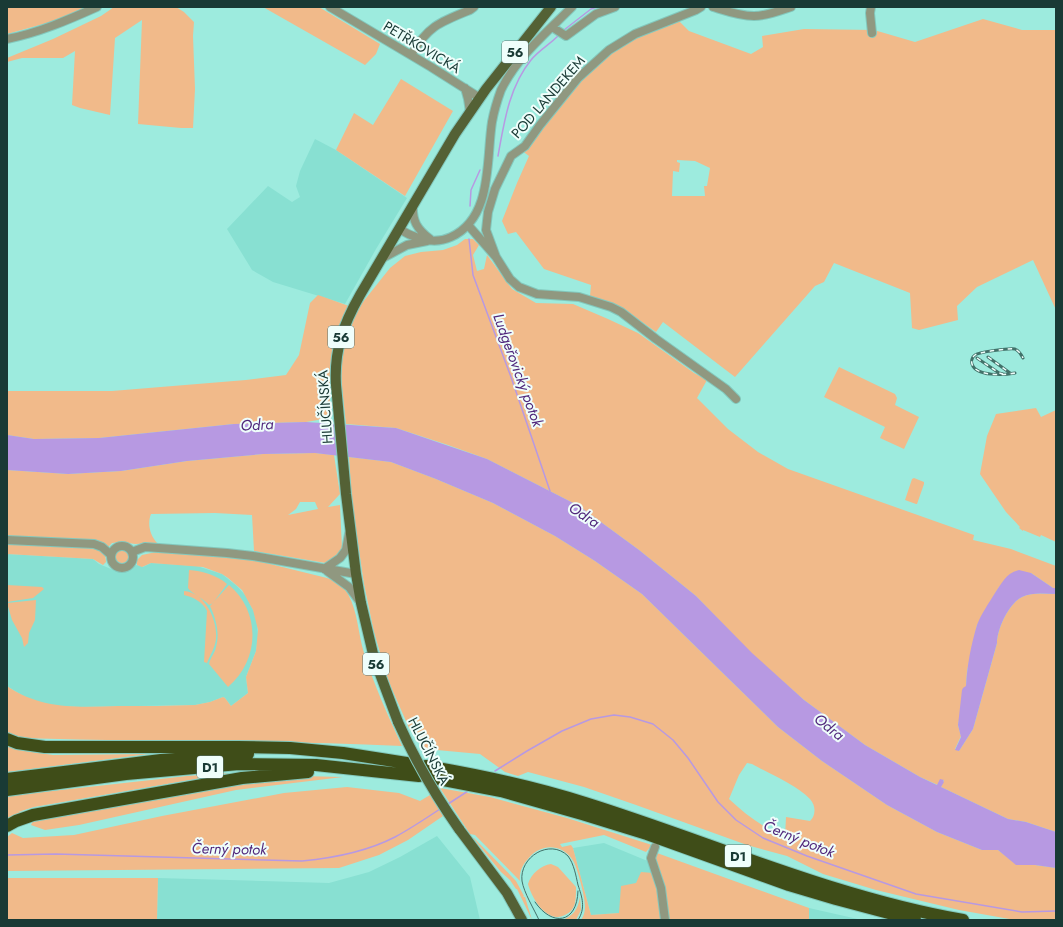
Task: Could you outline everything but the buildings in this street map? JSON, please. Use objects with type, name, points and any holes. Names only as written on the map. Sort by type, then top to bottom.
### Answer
[{"type":"highway","name":"D1","points":[[7,739],[17,743],[45,747],[237,746],[290,748],[343,753],[377,759],[415,772]]},
{"type":"highway","name":"D1","points":[[7,779],[133,763],[238,754],[317,755],[377,759]]},
{"type":"highway","name":"D1","points":[[7,790],[133,773],[239,764],[316,765],[415,772]]},
{"type":"highway","name":"D1","points":[[426,766],[516,783],[584,802],[802,878],[902,906],[963,920]]},
{"type":"highway","points":[[7,826],[33,815],[249,777],[302,772],[348,772],[383,776],[415,772]]},
{"type":"highway","name":"D1","points":[[433,778],[501,791],[576,812],[647,834],[789,885],[915,920]]},
{"type":"main road","name":"56","points":[[470,112],[550,7]]},
{"type":"main road","name":"HLUČÍNSKÁ","points":[[470,112],[413,204],[351,310],[341,335],[335,366],[337,403],[356,574],[374,658],[398,722],[428,782],[507,893],[522,920]]},
{"type":"street","points":[[7,39],[48,28],[97,7]]},
{"type":"street","name":"PETŘKOVICKÁ","points":[[330,7],[345,11],[410,55],[480,98]]},
{"type":"street","points":[[410,55],[425,34],[441,22],[474,7]]},
{"type":"street","points":[[381,259],[413,243],[440,241],[451,237],[460,232],[476,214],[483,196],[488,169],[493,115],[501,92],[521,58],[558,31],[572,7]]},
{"type":"street","points":[[558,31],[566,36],[596,14],[616,7]]},
{"type":"street","name":"POD LANDEKEM","points":[[496,257],[486,230],[488,212],[495,189],[511,156],[525,146],[578,78],[609,50],[635,34],[701,7]]},
{"type":"street","points":[[713,7],[736,14],[751,16],[767,14],[791,7]]},
{"type":"street","points":[[871,7],[872,33]]},
{"type":"street","points":[[465,88],[470,112]]},
{"type":"street","points":[[413,204],[413,216],[415,223],[432,241]]},
{"type":"street","name":"POD LANDEKEM","points":[[468,224],[496,257],[510,279],[519,287],[537,294],[578,297],[611,307],[621,312],[726,389],[736,399]]},
{"type":"street","points":[[399,229],[415,237],[432,241]]},
{"type":"street","points":[[324,569],[340,558],[346,550],[350,527]]},
{"type":"street","points":[[7,540],[94,544],[102,547],[111,555]]},
{"type":"street","points":[[120,546],[128,547],[132,552],[132,561],[124,567],[119,567],[114,565],[111,555],[113,550],[120,546]]},
{"type":"street","points":[[132,552],[145,547],[220,552],[253,556],[356,574]]},
{"type":"street","points":[[324,569],[349,587],[361,603]]},
{"type":"street","points":[[655,847],[651,858],[661,888],[665,920]]},
{"type":"shaded area","points":[[7,7],[86,7],[65,18],[7,34]]},
{"type":"shaded area","points":[[114,7],[176,7],[184,12],[194,22],[193,36],[195,89],[193,128],[138,124],[142,20],[115,38],[110,115],[72,105],[75,51],[63,58],[22,58],[7,62],[7,58],[53,39],[101,16]]},
{"type":"shaded area","points":[[263,7],[319,7],[380,44],[376,54],[365,65]]},
{"type":"shaded area","points":[[677,19],[689,31],[751,54],[763,47],[762,36],[804,29],[874,30],[915,42],[983,19],[1022,30],[1056,30],[1056,310],[1033,260],[977,287],[957,306],[958,320],[919,330],[912,328],[910,293],[834,263],[824,282],[815,286],[735,377],[663,322],[656,332],[624,309],[590,296],[591,285],[544,269],[516,232],[508,234],[502,221],[529,156],[521,150],[579,79],[623,43]],"holes":[[[677,160],[695,161],[710,168],[707,186],[704,186],[705,196],[672,196],[673,171],[679,172],[680,163],[677,162]]]},
{"type":"shaded area","points":[[401,79],[453,111],[405,196],[336,150],[354,113],[373,125]]},
{"type":"shaded area","points":[[315,139],[336,150],[407,198],[345,304],[273,282],[252,270],[227,229],[268,186],[292,202],[300,197],[296,186],[300,171]]},
{"type":"shaded area","points":[[465,239],[473,239],[479,245],[473,255],[477,271],[484,269],[487,255],[512,289],[536,303],[573,304],[608,319],[638,333],[694,373],[707,380],[697,398],[728,429],[758,452],[788,469],[974,535],[973,540],[1011,549],[1056,566],[1056,588],[1053,588],[1031,573],[999,587],[977,625],[967,671],[966,686],[958,725],[961,736],[955,749],[959,751],[973,729],[1001,624],[1008,610],[1017,600],[1026,595],[1056,594],[1056,832],[1026,822],[1008,819],[941,787],[944,780],[940,780],[938,785],[920,777],[865,745],[804,700],[752,654],[696,596],[639,550],[579,506],[487,459],[448,445],[396,428],[346,424],[340,369],[344,340],[355,312],[390,268],[405,256],[421,252],[443,250],[457,245]]},
{"type":"shaded area","points":[[318,295],[349,306],[333,346],[330,376],[330,414],[318,420],[306,422],[234,424],[99,438],[34,439],[7,435],[7,391],[112,391],[246,380],[286,375],[299,355],[310,303]]},
{"type":"shaded area","points":[[839,367],[895,394],[897,398],[895,405],[919,417],[904,449],[880,438],[885,427],[824,397]]},
{"type":"shaded area","points":[[1036,408],[1041,417],[1056,410],[1056,542],[1041,535],[1040,537],[1023,531],[1019,528],[1020,527],[1006,512],[980,474],[987,436],[996,414]]},
{"type":"shaded area","points":[[315,453],[334,455],[340,494],[328,507],[340,505],[342,549],[336,557],[326,563],[254,551],[252,515],[215,513],[151,514],[149,522],[150,529],[157,543],[112,543],[105,554],[106,562],[103,565],[93,559],[7,554],[7,470],[68,474],[121,471],[187,461],[263,454]],"holes":[[[300,502],[315,502],[318,509],[288,515],[296,509]]]},
{"type":"shaded area","points":[[349,457],[391,462],[493,503],[555,536],[595,561],[642,594],[778,727],[822,761],[887,805],[937,832],[982,850],[998,850],[1016,864],[1056,868],[1056,920],[1015,920],[959,910],[876,890],[823,874],[787,856],[747,845],[584,787],[528,772],[518,776],[505,772],[480,754],[426,749],[409,728],[388,680],[374,632],[364,584],[352,502]],"holes":[[[747,763],[752,764],[790,784],[810,799],[814,810],[810,821],[786,817],[785,837],[755,820],[729,799],[739,775]]]},
{"type":"shaded area","points":[[914,478],[924,482],[917,504],[905,500],[912,479]]},
{"type":"shaded area","points":[[119,549],[125,549],[129,553],[129,559],[125,563],[119,563],[115,559],[115,553]]},
{"type":"shaded area","points":[[156,552],[258,561],[327,578],[339,584],[346,591],[351,601],[368,665],[402,746],[19,738],[7,733],[7,686],[20,694],[47,703],[89,707],[195,705],[210,702],[223,697],[231,706],[248,693],[246,677],[256,651],[258,630],[253,610],[242,590],[222,574],[203,567],[151,563],[142,567],[137,565],[137,560],[142,555]]},
{"type":"shaded area","points":[[7,554],[93,559],[99,564],[116,571],[125,571],[137,565],[143,567],[151,563],[197,566],[222,574],[237,586],[246,596],[255,614],[257,623],[258,636],[256,651],[246,677],[248,693],[231,706],[223,697],[210,702],[195,705],[81,707],[45,704],[25,697],[7,686]]},
{"type":"shaded area","points":[[189,570],[209,574],[219,578],[227,584],[213,603],[209,605],[188,588]]},
{"type":"shaded area","points":[[7,585],[42,587],[44,589],[33,598],[7,602]]},
{"type":"shaded area","points":[[229,585],[239,596],[247,609],[251,622],[252,636],[251,650],[246,663],[239,676],[228,687],[209,664],[218,637],[216,621],[210,606]]},
{"type":"shaded area","points":[[184,591],[198,596],[204,602],[209,609],[215,624],[216,639],[214,648],[207,663],[204,662],[207,611],[197,600],[184,595]]},
{"type":"shaded area","points":[[36,600],[35,620],[29,633],[28,643],[24,647],[22,638],[12,620],[7,603]]},
{"type":"shaded area","points":[[7,745],[25,751],[53,755],[149,754],[7,772]]},
{"type":"shaded area","points":[[230,773],[34,807],[18,812],[31,811],[7,820],[7,796],[187,776]]},
{"type":"shaded area","points":[[301,776],[343,777],[236,790],[79,825],[45,830],[31,825],[34,819],[219,785]]},
{"type":"shaded area","points":[[347,787],[399,793],[420,801],[430,795],[443,816],[408,840],[379,855],[339,868],[7,871],[7,837],[12,833],[23,838],[74,835],[162,816],[284,793]]},
{"type":"shaded area","points":[[440,788],[490,797],[567,818],[652,845],[646,852],[604,835],[560,844],[562,847],[571,845],[573,848],[591,915],[619,913],[621,886],[636,883],[641,872],[653,873],[657,881],[663,920],[581,920],[585,910],[584,896],[574,862],[567,854],[562,850],[550,847],[538,850],[526,861],[521,869],[520,881],[475,835],[470,834]]},
{"type":"shaded area","points":[[437,836],[470,877],[480,920],[157,920],[158,878],[329,883],[369,872],[400,857]]},
{"type":"shaded area","points":[[473,838],[516,881],[524,896],[523,897],[525,897],[532,920],[517,889]]},
{"type":"shaded area","points":[[604,843],[650,862],[653,873],[636,883],[619,913],[591,915],[573,848]]},
{"type":"shaded area","points":[[657,853],[809,908],[809,920],[668,920],[656,864],[655,855]]},
{"type":"shaded area","points":[[551,864],[558,867],[576,887],[573,908],[567,914],[558,917],[546,913],[541,908],[533,896],[528,884],[531,877],[537,871],[544,866]]},
{"type":"shaded area","points":[[7,878],[158,878],[157,920],[7,920]]},
{"type":"shaded area","points":[[580,897],[581,910],[576,920],[561,920],[572,915],[578,905]]},
{"type":"shaded area","points":[[809,908],[862,920],[809,920]]},
{"type":"water","name":"Odra","points":[[306,422],[396,428],[487,459],[579,506],[639,550],[696,596],[752,653],[804,700],[865,745],[920,777],[937,785],[940,779],[944,780],[941,787],[1008,819],[1026,822],[1056,832],[1056,868],[1035,865],[1016,865],[998,850],[982,850],[937,832],[887,805],[822,761],[778,727],[642,594],[595,561],[555,536],[493,503],[436,479],[391,462],[315,453],[263,454],[187,461],[121,471],[68,474],[7,470],[7,435],[34,439],[99,438],[234,424]]},
{"type":"water","points":[[1019,570],[1031,573],[1053,588],[1056,588],[1056,594],[1026,595],[1017,600],[1008,610],[1001,624],[973,729],[959,751],[955,750],[961,737],[958,725],[962,690],[966,686],[967,671],[977,625],[1002,582],[1011,573]]},
{"type":"waterway","name":"Ludgeřovický potok","points":[[564,30],[591,9],[597,7]]},
{"type":"waterway","name":"Ludgeřovický potok","points":[[498,156],[508,106],[517,82],[531,60],[558,36]]},
{"type":"waterway","name":"Ludgeřovický potok","points":[[470,206],[471,190],[480,170]]},
{"type":"waterway","name":"Ludgeřovický potok","points":[[469,239],[473,275],[511,377],[550,491]]},
{"type":"waterway","name":"Černý potok","points":[[495,771],[562,731],[591,719],[614,715],[630,717],[653,724],[673,740],[688,758],[718,802],[736,820],[763,838],[807,856],[916,894],[1022,912],[1056,911]]},
{"type":"waterway","name":"Černý potok","points":[[448,804],[468,791]]},
{"type":"waterway","name":"Černý potok","points":[[7,855],[56,854],[302,861],[338,856],[373,847],[401,834],[440,809]]},
{"type":"tram line","points":[[539,920],[525,891],[522,881],[522,872],[525,864],[530,858],[537,853],[553,849],[561,851],[568,856],[576,874],[583,907],[578,920]]},
{"type":"tram line","points":[[535,902],[549,915],[556,918],[562,918],[568,916],[573,910],[577,902],[578,891]]},
{"type":"railway","points":[[1015,373],[985,373],[975,368],[972,364],[972,359],[977,354],[994,350],[1012,349],[1018,351],[1023,358]]},
{"type":"railway","points":[[988,357],[1010,373]]},
{"type":"railway","points":[[977,358],[999,373],[1003,374]]}]
